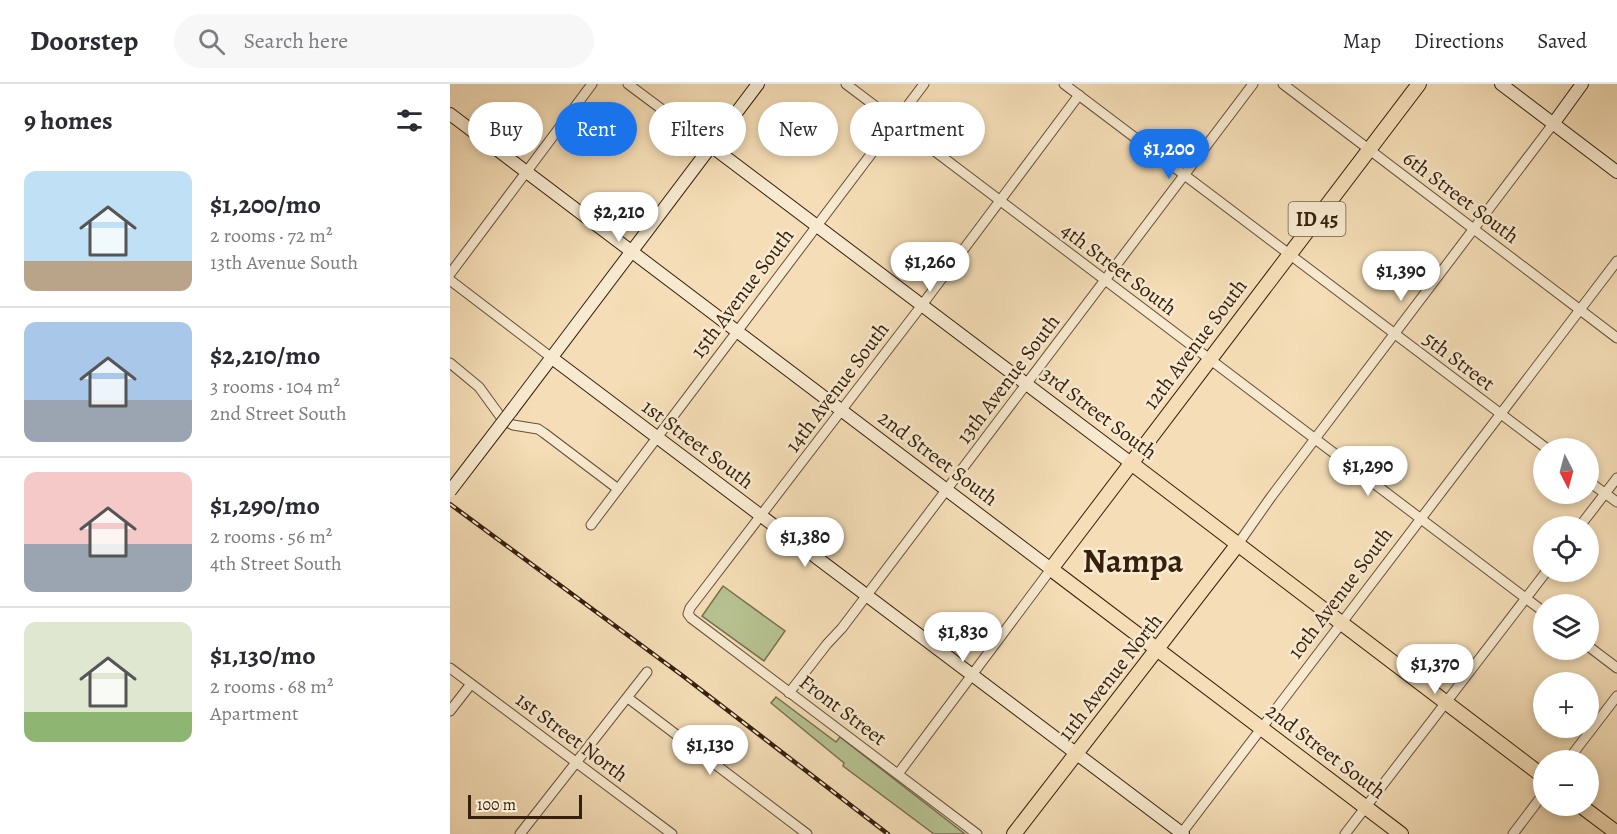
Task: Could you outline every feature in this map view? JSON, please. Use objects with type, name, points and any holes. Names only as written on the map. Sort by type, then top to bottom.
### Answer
[{"type":"main road","points":[[744,102],[758,84]]},
{"type":"main road","name":"12th Avenue South","points":[[1051,569],[1419,84]]},
{"type":"main road","points":[[1501,84],[1617,172]]},
{"type":"main road","points":[[1553,124],[1582,84]]},
{"type":"main road","name":"2nd Street South","points":[[450,114],[1401,834]]},
{"type":"main road","points":[[450,491],[703,156]]},
{"type":"main road","name":"3rd Street South","points":[[724,156],[1533,769]]},
{"type":"main road","name":"1st Street South","points":[[552,358],[1182,834]]},
{"type":"main road","name":"11th Avenue North","points":[[1014,834],[1238,544]]},
{"type":"main road","points":[[1594,816],[1617,833]]},
{"type":"street","points":[[450,274],[592,84]]},
{"type":"street","name":"3rd Street South","points":[[628,84],[652,102]]},
{"type":"street","name":"4th Street South","points":[[846,84],[870,102]]},
{"type":"street","name":"15th Avenue South","points":[[911,102],[924,84]]},
{"type":"street","name":"5th Street","points":[[1064,84],[1533,438]]},
{"type":"street","name":"13th Avenue South","points":[[789,693],[867,595],[1254,84]]},
{"type":"street","name":"6th Street South","points":[[1283,84],[1617,338]]},
{"type":"street","name":"14th Avenue South","points":[[688,614],[690,608],[1079,95]]},
{"type":"street","points":[[1238,544],[1553,124]]},
{"type":"street","name":"15th Avenue South","points":[[591,525],[870,156]]},
{"type":"street","name":"4th Street South","points":[[941,156],[1533,603]]},
{"type":"street","name":"10th Avenue South","points":[[1182,834],[1260,728],[1617,261]]},
{"type":"street","name":"1st Street South","points":[[450,280],[552,358]]},
{"type":"street","points":[[450,363],[479,387],[503,420],[544,433],[618,489]]},
{"type":"street","points":[[1588,516],[1617,478]]},
{"type":"street","points":[[1599,489],[1617,502]]},
{"type":"street","name":"12th Avenue South","points":[[898,774],[1051,569]]},
{"type":"street","points":[[1344,834],[1538,582]]},
{"type":"street","name":"Front Street","points":[[688,614],[977,834]]},
{"type":"street","points":[[1599,654],[1617,668]]},
{"type":"street","name":"1st Street North","points":[[450,668],[672,834]]},
{"type":"street","points":[[520,834],[647,672]]},
{"type":"street","points":[[450,711],[471,684]]},
{"type":"street","points":[[1576,750],[1617,696]]},
{"type":"street","points":[[628,698],[807,834]]},
{"type":"street","points":[[1513,834],[1533,808]]},
{"type":"green space","points":[[723,586],[785,631],[764,661],[702,616]]},
{"type":"green space","points":[[776,697],[836,742],[840,737],[965,834],[934,834],[843,766],[844,763],[771,703]]},
{"type":"railway","points":[[450,504],[683,676],[888,834]]},
{"type":"district","name":"Nampa","points":[[1133,560]]}]
